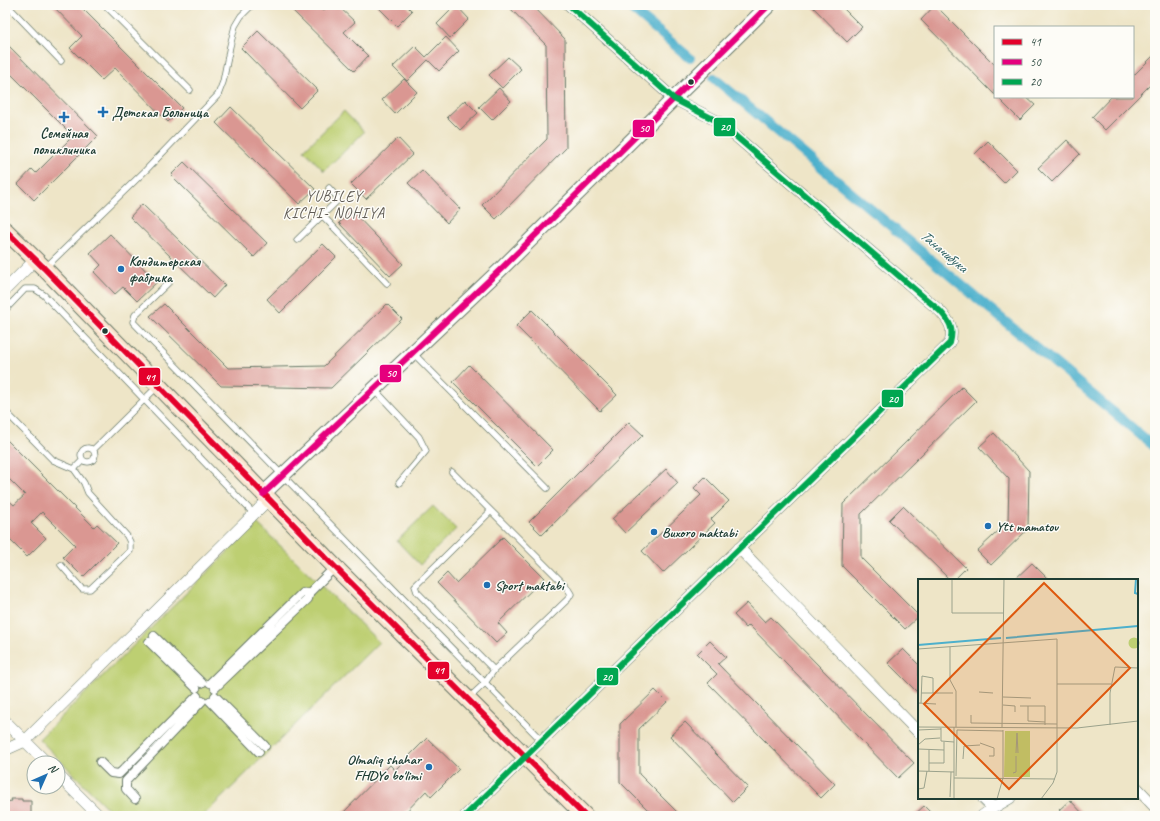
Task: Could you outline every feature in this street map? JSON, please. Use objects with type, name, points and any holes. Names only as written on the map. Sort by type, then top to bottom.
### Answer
[{"type":"main road","points":[[5,230],[40,264],[335,567],[585,816]]},
{"type":"street","points":[[465,816],[950,343],[952,334],[951,326],[940,311],[719,122],[674,99],[569,5]]},
{"type":"street","points":[[5,750],[25,741],[254,514],[282,476],[495,274],[769,5]]},
{"type":"street","points":[[5,290],[40,264]]},
{"type":"street","points":[[739,548],[918,731]]},
{"type":"street","points":[[100,762],[111,774],[119,774],[308,599],[310,592],[335,567]]},
{"type":"street","points":[[152,639],[206,692],[265,746]]},
{"type":"street","points":[[206,692],[259,752]]},
{"type":"street","points":[[135,799],[126,789],[126,781],[206,692]]},
{"type":"street","points":[[5,720],[39,755]]},
{"type":"street","points":[[66,782],[99,816]]},
{"type":"street","points":[[1138,789],[1155,807]]},
{"type":"street","points":[[984,799],[993,808]]},
{"type":"street","points":[[982,816],[1008,799]]},
{"type":"lane","points":[[7,5],[61,61]]},
{"type":"lane","points":[[105,5],[190,90]]},
{"type":"lane","points":[[40,264],[146,170],[218,95],[223,82],[235,26],[241,16],[252,5]]},
{"type":"lane","points":[[297,240],[337,201],[338,198],[329,188]]},
{"type":"lane","points":[[322,215],[387,283]]},
{"type":"lane","points":[[169,282],[135,315],[133,322],[282,476],[542,740]]},
{"type":"lane","points":[[5,310],[25,290],[35,289],[44,295],[254,514]]},
{"type":"lane","points":[[412,352],[547,488]]},
{"type":"lane","points":[[93,450],[158,385]]},
{"type":"lane","points":[[374,389],[419,437],[426,451],[399,483]]},
{"type":"lane","points":[[5,411],[53,460],[74,469],[84,483],[88,493],[127,536],[130,542],[130,551],[90,589],[82,589],[61,565]]},
{"type":"lane","points":[[90,448],[93,450],[95,453],[94,460],[87,462],[83,460],[81,453],[83,450],[90,448]]},
{"type":"lane","points":[[74,469],[83,460]]},
{"type":"lane","points":[[452,472],[566,586],[571,594],[568,599],[494,670],[486,683],[468,700]]},
{"type":"lane","points":[[491,511],[416,586],[417,592],[494,670]]},
{"type":"green space","points":[[344,111],[364,132],[324,171],[304,150]]},
{"type":"green space","points":[[433,506],[456,529],[420,565],[397,541]]},
{"type":"green space","points":[[257,523],[379,642],[203,816],[115,816],[66,766],[66,755],[55,755],[39,739]]},
{"type":"building","points":[[52,5],[79,5],[182,108],[168,122],[115,68],[102,80],[70,48],[82,36]]},
{"type":"building","points":[[287,5],[316,5],[323,11],[329,5],[337,5],[355,22],[344,32],[368,56],[354,71]]},
{"type":"building","points":[[376,5],[406,5],[412,11],[397,26]]},
{"type":"building","points":[[456,5],[469,19],[450,38],[437,24]]},
{"type":"building","points":[[507,5],[532,5],[565,39],[566,148],[496,219],[482,205],[547,139],[546,45]]},
{"type":"building","points":[[811,5],[840,5],[862,27],[847,42]]},
{"type":"building","points":[[935,5],[994,64],[994,94],[921,20]]},
{"type":"building","points":[[258,31],[318,90],[300,108],[241,48]]},
{"type":"building","points":[[446,37],[459,51],[439,71],[428,60],[407,81],[393,67],[415,46],[426,57]]},
{"type":"building","points":[[5,42],[98,136],[34,200],[18,184],[32,169],[36,173],[73,136],[5,68]]},
{"type":"building","points":[[1155,54],[1155,80],[1105,130],[1092,117],[1110,98],[1134,98],[1134,75]]},
{"type":"building","points":[[508,57],[521,69],[502,88],[489,75]]},
{"type":"building","points":[[404,79],[417,92],[395,114],[382,100]]},
{"type":"building","points":[[499,88],[511,101],[492,120],[479,107]]},
{"type":"building","points":[[998,98],[1027,98],[1035,105],[1020,120]]},
{"type":"building","points":[[465,100],[478,113],[460,130],[447,117]]},
{"type":"building","points":[[231,107],[315,189],[299,204],[216,123]]},
{"type":"building","points":[[398,138],[413,154],[366,199],[351,184]]},
{"type":"building","points":[[1067,140],[1080,154],[1052,182],[1038,168]]},
{"type":"building","points":[[988,141],[1017,170],[1004,183],[975,154]]},
{"type":"building","points":[[184,162],[267,243],[254,257],[171,175]]},
{"type":"building","points":[[422,170],[460,209],[447,223],[408,183]]},
{"type":"building","points":[[142,204],[225,285],[213,298],[130,217]]},
{"type":"building","points":[[352,211],[403,264],[390,276],[339,223]]},
{"type":"building","name":"Кондитерская фабрика","points":[[110,234],[157,282],[137,301],[123,287],[115,294],[94,272],[101,265],[90,253]]},
{"type":"building","points":[[323,244],[336,257],[280,313],[267,299]]},
{"type":"building","points":[[164,304],[228,368],[324,366],[387,304],[402,319],[331,388],[221,386],[150,316]]},
{"type":"building","points":[[532,310],[617,395],[600,411],[516,326]]},
{"type":"building","points":[[469,365],[553,450],[537,466],[453,382]]},
{"type":"building","points":[[962,387],[976,401],[861,514],[861,558],[918,615],[918,617],[905,629],[842,566],[843,504]]},
{"type":"building","points":[[629,422],[643,435],[542,535],[529,522]]},
{"type":"building","points":[[994,433],[1029,471],[1028,529],[991,565],[977,551],[1008,522],[1009,479],[979,447]]},
{"type":"building","points":[[5,438],[94,527],[97,524],[117,543],[83,577],[63,557],[75,545],[42,512],[31,523],[46,538],[27,557],[5,535],[5,497],[14,505],[25,495],[5,475]]},
{"type":"building","points":[[666,469],[678,483],[625,533],[612,519]]},
{"type":"building","points":[[705,477],[729,501],[711,519],[715,523],[663,573],[642,551],[701,495],[694,488]]},
{"type":"building","points":[[903,506],[966,568],[955,579],[949,579],[889,520]]},
{"type":"building","points":[[503,537],[544,578],[498,623],[507,633],[496,643],[437,583],[447,573],[456,583]]},
{"type":"building","points":[[1032,563],[1048,579],[1015,579]]},
{"type":"building","points":[[747,603],[765,622],[771,617],[914,763],[898,778],[749,625],[746,628],[734,615]]},
{"type":"building","points":[[710,641],[726,657],[718,664],[835,784],[821,798],[708,683],[717,674],[697,654]]},
{"type":"building","points":[[903,649],[918,664],[918,693],[888,663]]},
{"type":"building","points":[[655,690],[667,702],[639,729],[639,774],[681,816],[654,816],[620,782],[620,724]]},
{"type":"building","points":[[685,722],[748,787],[733,802],[670,736]]},
{"type":"building","points":[[427,738],[459,769],[431,797],[426,791],[402,816],[340,816],[390,765],[395,770]]},
{"type":"building","points":[[11,799],[31,801],[31,816],[5,816],[5,802],[12,801]]},
{"type":"building","points":[[1070,800],[1085,816],[1065,816],[1059,810]]},
{"type":"building","points":[[924,806],[934,816],[913,816]]},
{"type":"waterway","name":"Таначибука","points":[[627,5],[690,58]]},
{"type":"waterway","name":"Таначибука","points":[[714,78],[1155,447]]},
{"type":"transit line","name":"20","points":[[465,816],[950,343],[952,333],[950,326],[940,311],[719,122],[674,99],[569,5]]},
{"type":"transit line","name":"50","points":[[263,494],[501,269],[769,5]]},
{"type":"transit line","name":"41","points":[[5,230],[44,268],[335,567],[585,816]]},
{"type":"place","name":"Детская Больница","points":[[103,112]]},
{"type":"place","name":"Семейная поликлиника","points":[[64,117]]},
{"type":"place","name":"Кондитерская фабрика","points":[[121,269]]},
{"type":"place","name":"Ytt mamatov","points":[[988,526]]},
{"type":"place","name":"Buxoro maktabi","points":[[654,532]]},
{"type":"place","name":"Sport maktabi","points":[[487,585]]},
{"type":"place","name":"Olmaliq shahar FHDYo bo'limi","points":[[429,767]]},
{"type":"district","name":"YUBILEY KICHI- NOHIYA","points":[[334,204]]}]
